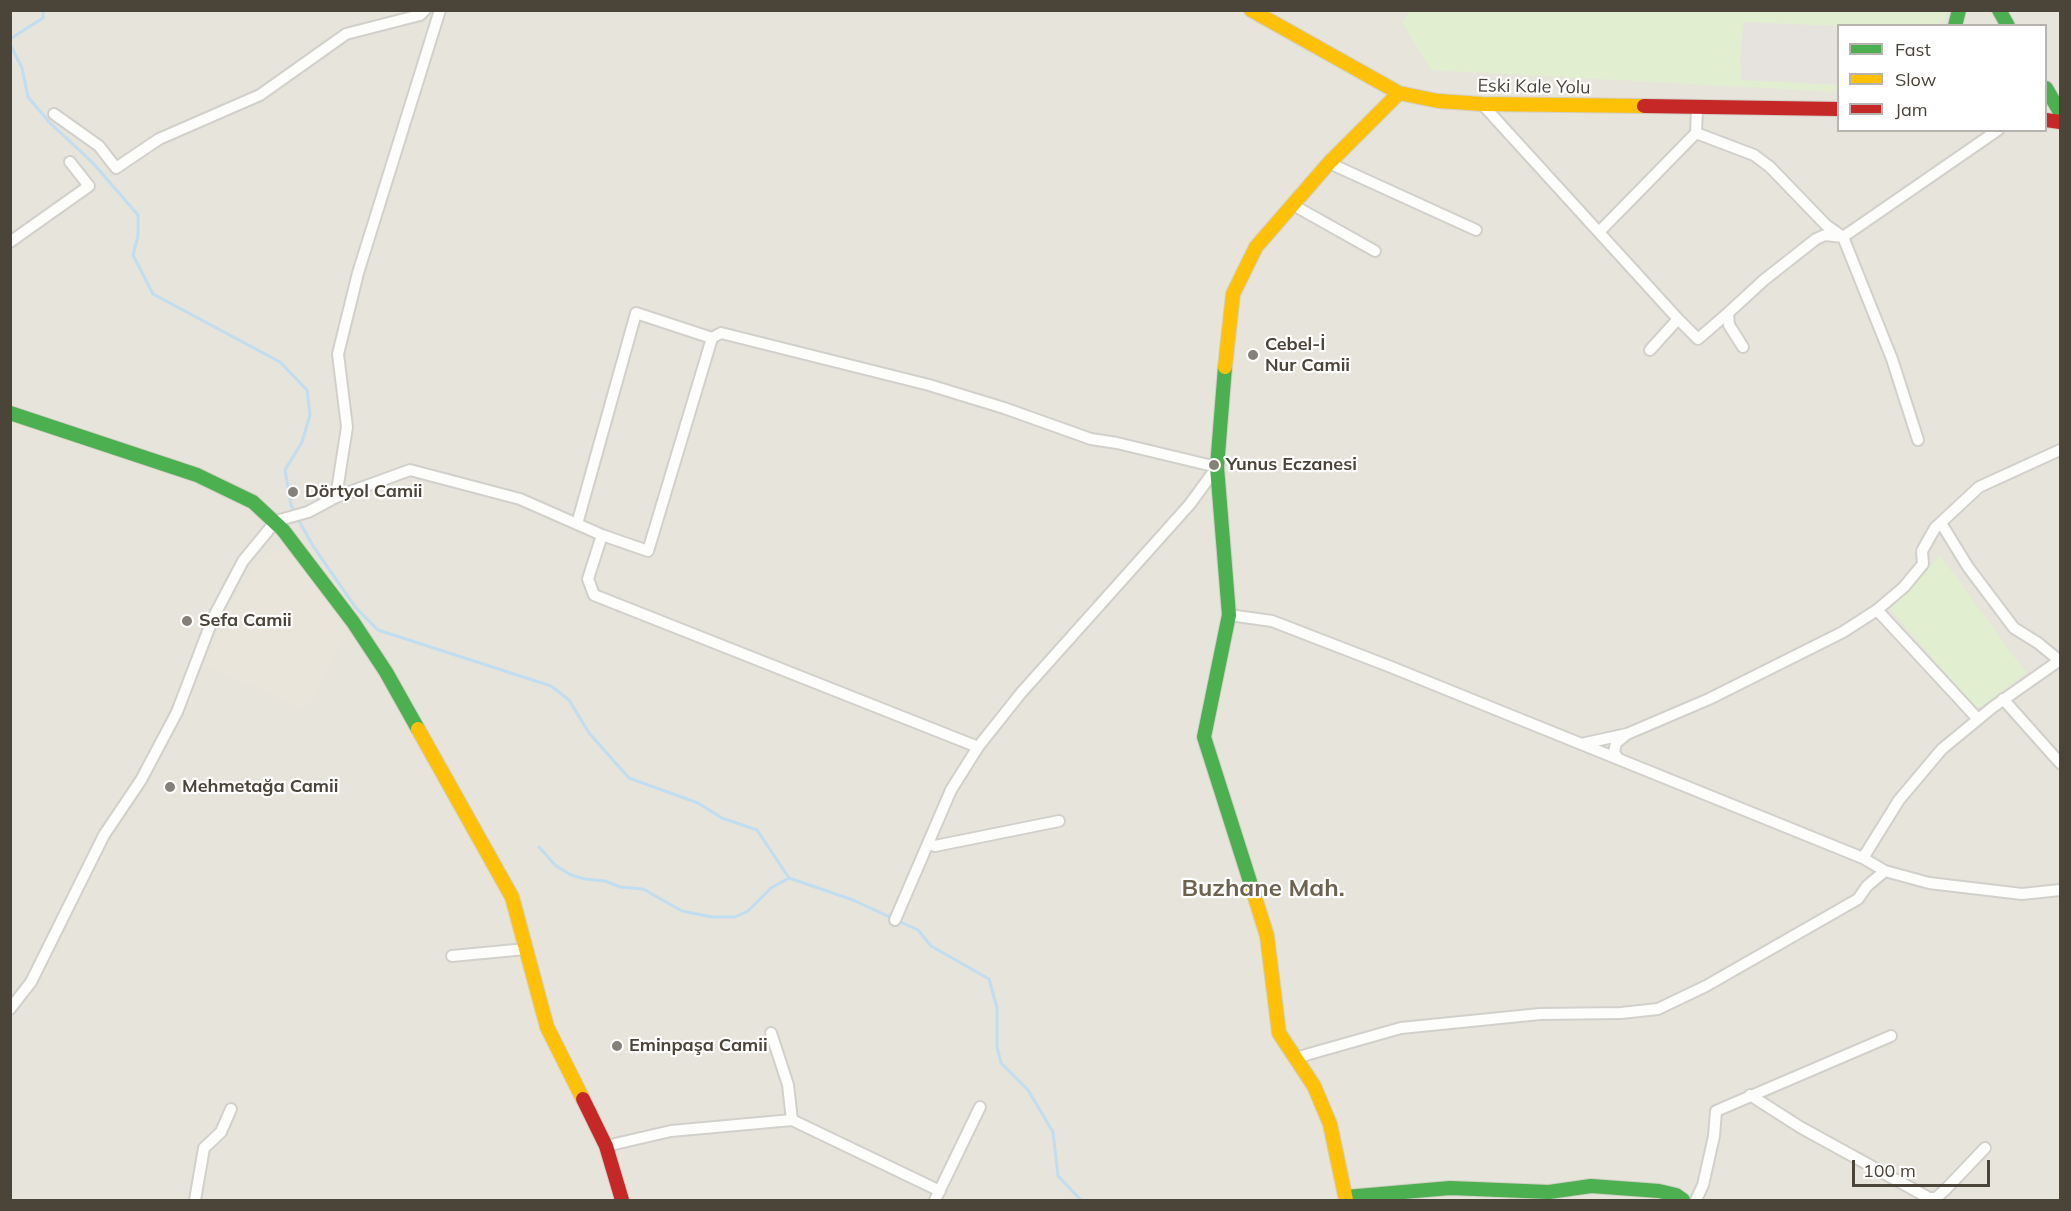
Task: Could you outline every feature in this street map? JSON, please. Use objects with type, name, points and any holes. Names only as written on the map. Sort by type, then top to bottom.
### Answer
[{"type":"street","points":[[336,497],[347,427],[338,354],[358,273],[440,10]]},
{"type":"street","name":"Eski Kale Yolu","points":[[1251,10],[1399,93],[1438,101],[1697,109],[1837,109]]},
{"type":"street","points":[[1999,10],[2007,24]]},
{"type":"street","points":[[54,114],[99,146],[116,168],[159,139],[260,95],[346,34],[419,12]]},
{"type":"street","points":[[2047,90],[2061,112]]},
{"type":"street","points":[[1399,93],[1329,163],[1256,247],[1242,271],[1233,294],[1217,467],[1229,615],[1204,737],[1267,936],[1279,1033],[1314,1086],[1330,1124],[1346,1199],[1450,1188],[1550,1192],[1591,1186],[1659,1191],[1676,1195],[1683,1200]]},
{"type":"street","points":[[1482,104],[1698,339],[1764,280],[1816,239],[1825,236],[1843,237],[1995,132]]},
{"type":"street","points":[[1600,231],[1696,133],[1697,109]]},
{"type":"street","points":[[1696,133],[1754,155],[1770,166],[1826,225],[1843,237],[1892,359],[1918,440]]},
{"type":"street","points":[[10,242],[89,186],[70,162]]},
{"type":"street","points":[[1329,163],[1476,230]]},
{"type":"street","points":[[1293,205],[1375,251]]},
{"type":"street","points":[[577,524],[636,313],[712,338]]},
{"type":"street","points":[[1728,314],[1729,325],[1743,347]]},
{"type":"street","points":[[1650,350],[1678,319]]},
{"type":"street","points":[[10,1009],[31,982],[104,835],[141,780],[177,712],[213,618],[243,561],[280,520],[308,512],[336,497],[410,470],[520,499],[602,535],[648,551],[712,338],[721,333],[878,372],[1004,408],[1091,440],[1117,443],[1217,467]]},
{"type":"street","points":[[10,413],[197,476],[253,502],[280,520],[386,672],[421,739],[512,897],[548,1027],[606,1146],[622,1200]]},
{"type":"street","points":[[1581,744],[1627,734],[1708,699],[1833,637],[1877,610],[1904,587],[1923,564],[1922,550],[1935,528],[1979,487],[2061,450]]},
{"type":"street","points":[[896,920],[951,790],[978,747],[1021,693],[1190,504],[1217,467]]},
{"type":"street","points":[[1863,858],[1899,800],[1942,748],[2004,699],[2060,660],[2014,628],[1968,567],[1941,523]]},
{"type":"street","points":[[602,535],[588,579],[594,594],[978,747]]},
{"type":"street","points":[[1877,610],[1978,719]]},
{"type":"street","points":[[1229,615],[1272,621],[1863,858],[1885,872],[1929,883],[2022,894],[2061,890]]},
{"type":"street","points":[[2004,699],[2061,763]]},
{"type":"street","points":[[1618,759],[1614,752],[1616,743],[1627,734]]},
{"type":"street","points":[[928,844],[935,846],[1059,821]]},
{"type":"street","points":[[1295,1058],[1401,1028],[1540,1014],[1621,1013],[1658,1009],[1706,986],[1858,900],[1866,886],[1885,872]]},
{"type":"street","points":[[452,956],[526,949]]},
{"type":"street","points":[[771,1033],[788,1085],[792,1119]]},
{"type":"street","points":[[1696,1200],[1703,1185],[1714,1136],[1716,1111],[1891,1036]]},
{"type":"street","points":[[1750,1095],[1800,1127],[1929,1198],[1936,1198],[1985,1148]]},
{"type":"street","points":[[606,1146],[671,1131],[792,1119],[938,1196],[980,1107]]},
{"type":"street","points":[[195,1200],[204,1148],[221,1132],[231,1109]]},
{"type":"shaded area","points":[[11,11],[2060,11],[2060,1200],[11,1200]]},
{"type":"shaded area","points":[[1744,22],[1837,26],[1837,85],[1741,80],[1740,57]]},
{"type":"shaded area","points":[[278,552],[292,554],[351,628],[310,701],[303,708],[204,665],[233,600],[256,567],[268,555]]},
{"type":"green space","points":[[1411,10],[1947,11],[1944,19],[1938,24],[1837,24],[1837,92],[1431,70],[1402,22]]},
{"type":"green space","points":[[1940,555],[2026,673],[1981,707],[1975,707],[1890,609]]},
{"type":"waterway","points":[[10,39],[43,18],[43,10]]},
{"type":"waterway","points":[[10,44],[22,68],[28,97],[50,123],[93,163],[138,215],[138,236],[133,255],[153,294],[280,362],[307,390],[310,415],[302,442],[285,470],[291,505],[295,513]]},
{"type":"waterway","points":[[298,519],[313,546],[356,608],[378,630],[551,686],[569,700],[589,733],[629,778],[698,803],[722,818],[757,830],[789,878],[853,900],[918,930],[931,946],[989,979],[997,1008],[997,1047],[1001,1063],[1028,1090],[1053,1132],[1058,1176],[1081,1200]]},
{"type":"waterway","points":[[539,847],[555,865],[571,875],[605,881],[620,887],[643,889],[682,911],[712,917],[735,917],[748,911],[771,888],[789,878]]},
{"type":"traffic: fast","points":[[1956,24],[1959,10]]},
{"type":"traffic: fast","points":[[1999,10],[2007,24]]},
{"type":"traffic: fast","points":[[2047,90],[2060,112]]},
{"type":"traffic: fast","points":[[1225,367],[1217,467],[1229,615],[1204,737],[1253,891]]},
{"type":"traffic: fast","points":[[10,413],[197,475],[253,502],[283,530],[353,622],[386,672],[418,729]]},
{"type":"traffic: fast","points":[[1346,1197],[1450,1188],[1549,1192],[1591,1186],[1659,1191],[1676,1195],[1683,1200]]},
{"type":"traffic: slow","points":[[1251,10],[1399,93],[1438,101],[1482,104],[1644,106]]},
{"type":"traffic: slow","points":[[1225,367],[1233,294],[1256,247],[1329,163],[1399,93]]},
{"type":"traffic: slow","points":[[418,729],[512,897],[547,1027],[583,1099]]},
{"type":"traffic: slow","points":[[1253,891],[1267,936],[1279,1033],[1314,1086],[1330,1124],[1346,1200]]},
{"type":"traffic: jam","points":[[1644,106],[1837,109]]},
{"type":"traffic: jam","points":[[2047,120],[2060,122]]},
{"type":"traffic: jam","points":[[583,1099],[606,1146],[622,1200]]},
{"type":"place","name":"Cebel-İ Nur Camii","points":[[1253,355]]},
{"type":"place","name":"Yunus Eczanesi","points":[[1214,465]]},
{"type":"place","name":"Dörtyol Camii","points":[[293,492]]},
{"type":"place","name":"Sefa Camii","points":[[187,621]]},
{"type":"place","name":"Mehmetağa Camii","points":[[170,787]]},
{"type":"place","name":"Eminpaşa Camii","points":[[617,1046]]},
{"type":"district","name":"Buzhane Mah.","points":[[1263,889]]}]
